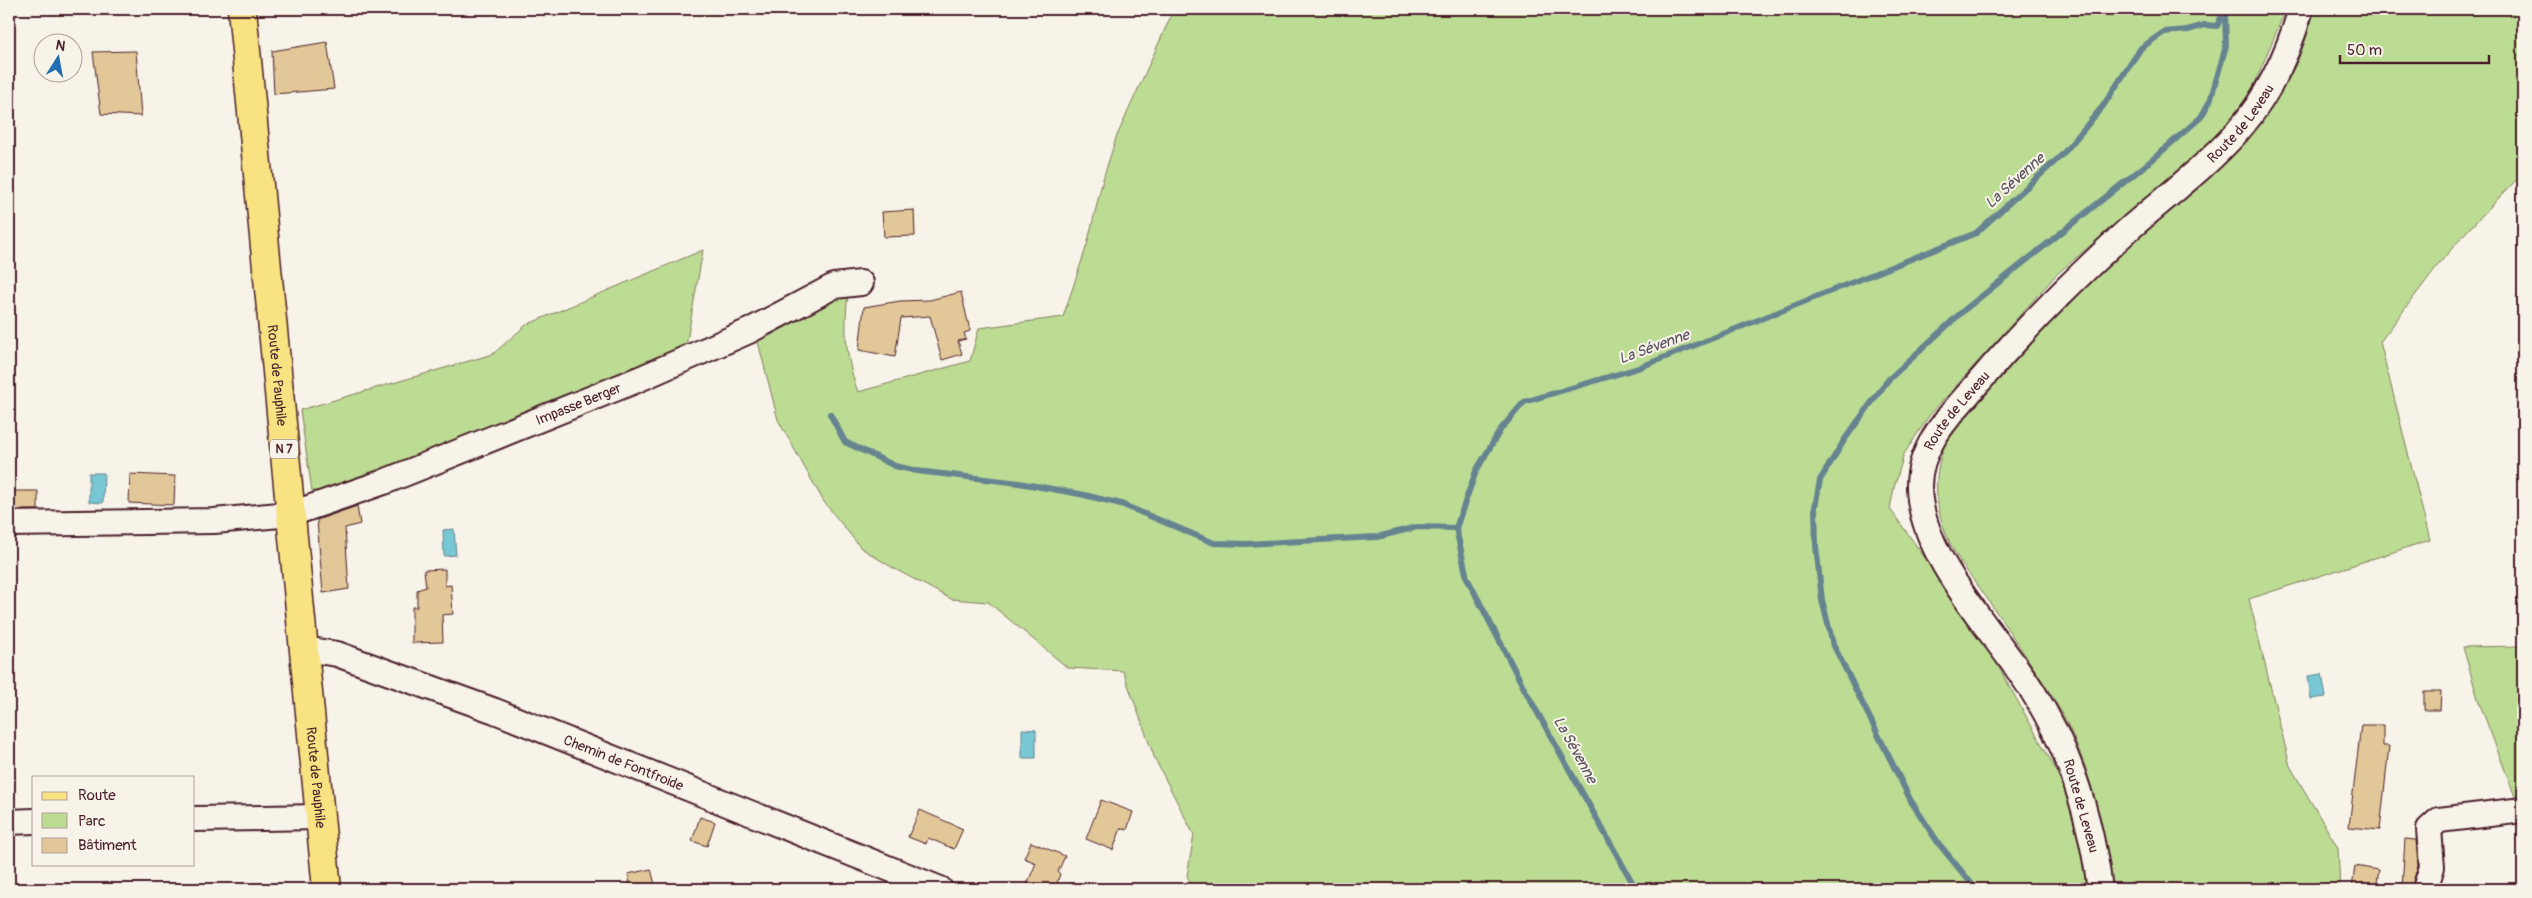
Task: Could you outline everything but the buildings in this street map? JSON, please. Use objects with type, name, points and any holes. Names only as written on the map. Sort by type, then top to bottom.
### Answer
[{"type":"main road","name":"Route de Pauphile","points":[[242,9],[327,889]]},
{"type":"street","name":"Route de Leveau","points":[[2100,889],[2087,818],[2075,777],[2060,741],[2034,693],[1962,591],[1928,534],[1922,513],[1919,486],[1921,465],[1929,445],[1941,427],[2008,348],[2069,283],[2236,133],[2271,84],[2294,31],[2301,9]]},
{"type":"street","name":"Impasse Berger","points":[[9,524],[214,521],[291,514],[384,482],[637,380],[749,331],[834,286],[861,283]]},
{"type":"street","name":"Chemin de Fontfroide","points":[[304,649],[337,654],[512,718],[940,889]]},
{"type":"street","points":[[2425,889],[2432,867],[2429,829],[2439,820],[2523,810]]},
{"type":"street","points":[[195,819],[320,817]]},
{"type":"street","points":[[9,822],[32,821]]},
{"type":"green space","points":[[1174,9],[2286,9],[2249,97],[2209,144],[2057,274],[1929,416],[1904,454],[1894,488],[1890,509],[1982,637],[2061,779],[2081,839],[2088,889],[1194,889],[1187,876],[1194,835],[1155,759],[1123,671],[1068,668],[988,602],[951,599],[893,568],[861,548],[824,502],[778,420],[757,338],[825,299],[848,293],[846,319],[848,355],[858,392],[970,361],[979,328],[1063,317],[1087,245],[1103,179],[1116,138]]},
{"type":"green space","points":[[2314,9],[2523,9],[2523,173],[2467,231],[2438,265],[2380,342],[2430,540],[2249,599],[2290,766],[2338,848],[2340,889],[2112,889],[2104,839],[2092,790],[2076,743],[2053,698],[1954,551],[1942,524],[1939,510],[1937,496],[1938,468],[1947,440],[1962,416],[1981,394],[2112,260],[2268,110],[2292,73],[2306,38]]},
{"type":"green space","points":[[703,250],[685,352],[326,492],[312,491],[300,410],[493,354],[526,325]]},
{"type":"green space","points":[[2523,646],[2523,801],[2517,802],[2478,699],[2463,647]]},
{"type":"water","points":[[89,473],[104,473],[103,503],[89,502]]},
{"type":"water","points":[[454,529],[456,555],[444,556],[443,530]]},
{"type":"water","points":[[2322,674],[2326,697],[2311,699],[2308,676]]},
{"type":"water","points":[[1022,729],[1036,730],[1036,758],[1022,758]]},
{"type":"waterway","name":"La Sévenne","points":[[1636,889],[1526,692],[1467,578],[1456,528],[1476,471],[1501,429],[1524,402],[1638,368],[1976,233],[2062,155],[2103,106],[2141,48],[2164,32],[2188,30],[2205,25],[2217,26],[2225,9]]},
{"type":"waterway","points":[[1976,889],[1939,844],[1911,801],[1833,644],[1822,600],[1816,546],[1815,507],[1820,480],[1845,439],[1888,380],[1963,311],[2152,160],[2201,117],[2210,101],[2226,46],[2225,12]]},
{"type":"waterway","points":[[830,414],[845,442],[895,466],[917,471],[1019,483],[1080,494],[1121,504],[1214,543],[1246,544],[1377,537],[1417,527],[1456,528]]}]
